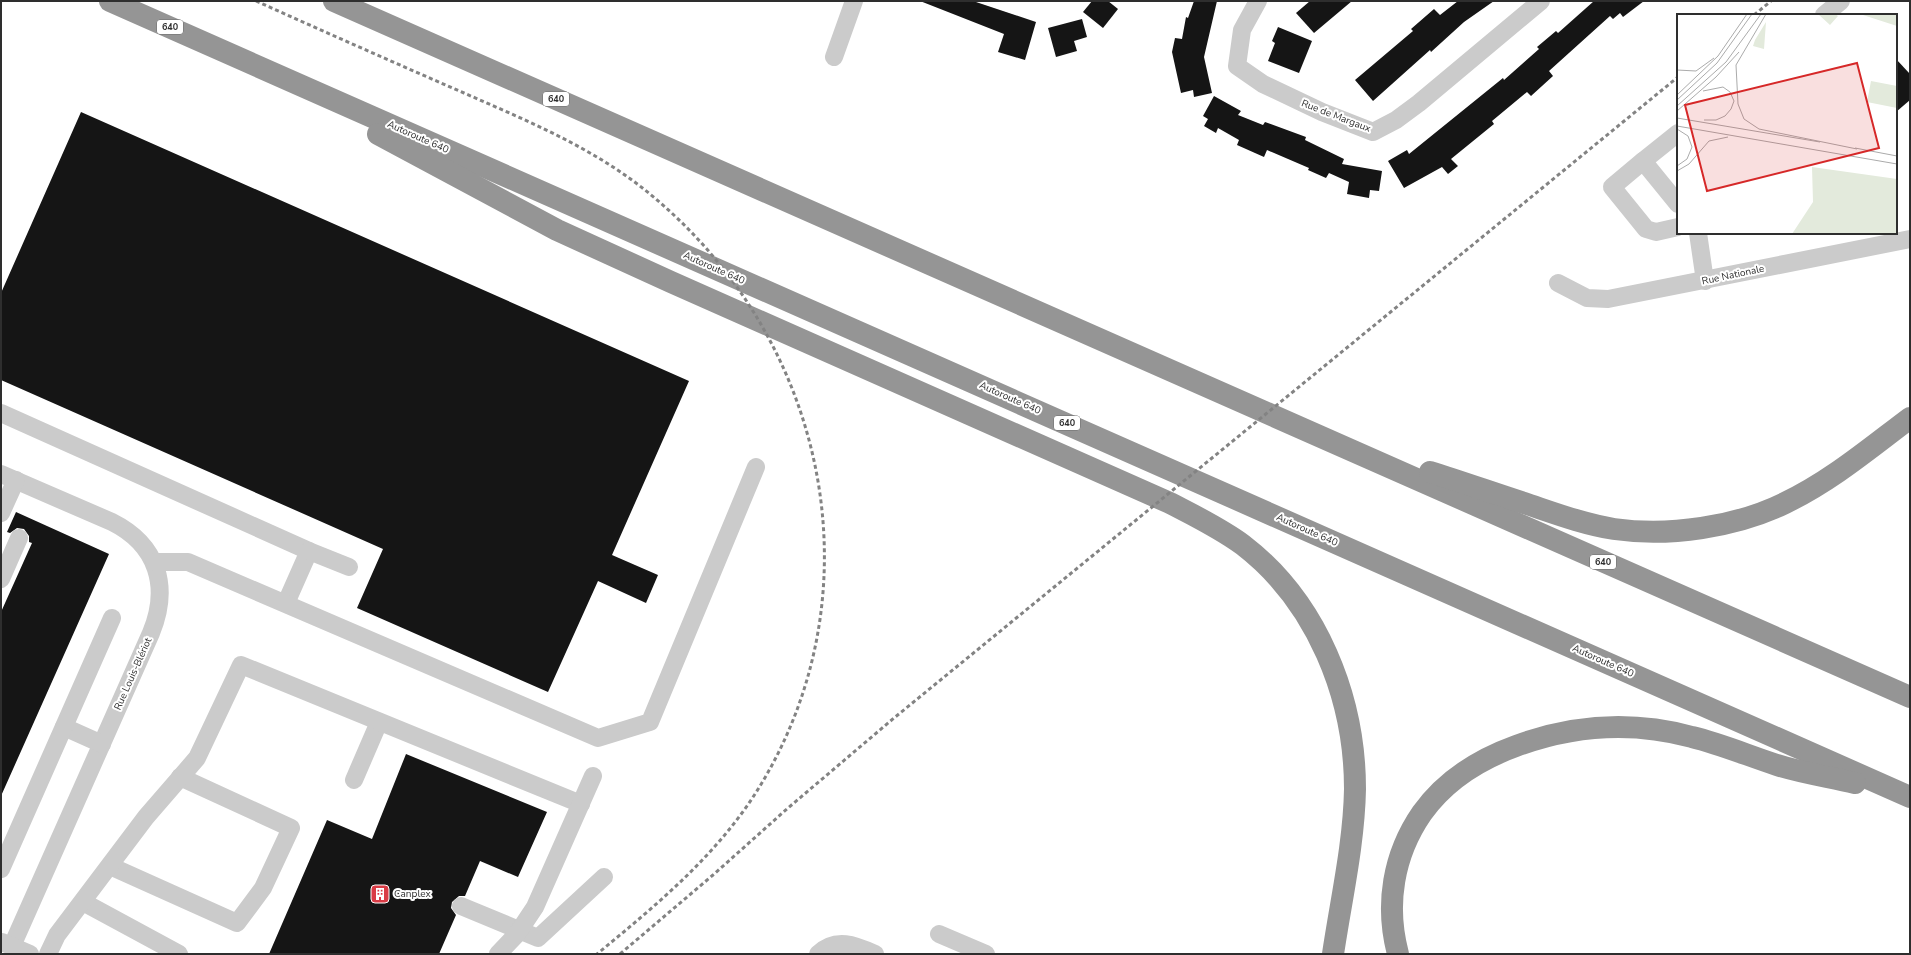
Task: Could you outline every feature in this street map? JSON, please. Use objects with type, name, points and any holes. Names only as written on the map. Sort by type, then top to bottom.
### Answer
[{"type":"highway","name":"Autoroute 640","points":[[110,1],[1907,796]]},
{"type":"highway","name":"640","points":[[334,1],[1910,697]]},
{"type":"highway","points":[[229,53],[557,230],[678,286],[1150,494],[1201,519],[1243,546],[1279,581],[1315,630],[1331,663],[1346,713],[1353,755],[1354,807],[1333,954]]},
{"type":"highway","points":[[1296,426],[1576,520],[1616,529],[1649,531],[1718,526],[1770,510],[1802,494],[1828,478],[1910,418]]},
{"type":"highway","points":[[1398,954],[1391,920],[1392,890],[1404,846],[1418,819],[1438,794],[1464,772],[1493,755],[1526,742],[1558,733],[1593,728],[1626,727],[1649,729],[1692,737],[1778,765],[1907,796]]},
{"type":"street","points":[[834,57],[854,1]]},
{"type":"street","name":"Rue de Margaux","points":[[1258,1],[1242,30],[1237,66],[1262,84],[1322,112],[1373,132],[1396,120],[1419,103],[1541,1]]},
{"type":"street","points":[[1825,14],[1841,1]]},
{"type":"street","points":[[1677,134],[1612,187],[1646,229],[1656,232],[1677,227]]},
{"type":"street","points":[[1643,161],[1677,203]]},
{"type":"street","points":[[1698,234],[1705,281]]},
{"type":"street","name":"Rue Nationale","points":[[1558,283],[1581,295],[1596,300],[1629,296],[1910,239]]},
{"type":"street","points":[[1,413],[309,551],[349,567]]},
{"type":"street","points":[[154,562],[188,562],[286,602],[598,738],[650,722],[756,467]]},
{"type":"street","points":[[1,513],[9,477]]},
{"type":"street","name":"Rue Louis-Blériot","points":[[6,944],[102,744],[157,620],[160,590],[154,562],[140,541],[120,526],[9,477]]},
{"type":"street","points":[[1,580],[19,538]]},
{"type":"street","points":[[286,602],[309,551]]},
{"type":"street","points":[[1,869],[112,618]]},
{"type":"street","points":[[48,954],[57,935],[146,817],[197,758],[240,665],[581,804]]},
{"type":"street","points":[[354,780],[379,722]]},
{"type":"street","points":[[64,727],[102,744]]},
{"type":"street","points":[[498,954],[520,931],[537,902],[593,776]]},
{"type":"street","points":[[110,866],[237,922],[262,888],[291,828],[180,777]]},
{"type":"street","points":[[461,906],[538,938],[604,877]]},
{"type":"street","points":[[83,902],[179,954]]},
{"type":"street","points":[[939,934],[986,954]]},
{"type":"street","points":[[818,954],[831,946],[842,943],[853,945],[875,954]]},
{"type":"street","points":[[6,944],[30,954]]},
{"type":"building","points":[[920,1],[973,1],[1036,22],[1025,60],[998,52],[1004,34]]},
{"type":"building","points":[[1092,1],[1108,1],[1118,9],[1103,28],[1083,12]]},
{"type":"building","points":[[1194,1],[1217,1],[1204,57],[1212,93],[1194,97],[1193,90],[1181,93],[1172,52],[1175,38],[1182,39],[1186,17],[1188,18]]},
{"type":"building","points":[[1310,1],[1352,1],[1314,33],[1296,13]]},
{"type":"building","points":[[1458,1],[1494,1],[1464,22],[1431,52],[1430,50],[1373,101],[1355,80],[1413,31],[1411,29],[1434,9],[1440,15]]},
{"type":"building","points":[[1594,1],[1644,1],[1623,17],[1620,13],[1613,19],[1610,16],[1549,71],[1553,76],[1531,96],[1527,92],[1492,121],[1494,124],[1451,159],[1458,166],[1448,174],[1442,167],[1404,188],[1388,161],[1407,150],[1409,154],[1503,78],[1504,80],[1539,49],[1537,47],[1556,31],[1558,33]]},
{"type":"building","points":[[1082,19],[1087,37],[1074,41],[1077,51],[1056,57],[1048,28]]},
{"type":"building","points":[[1278,27],[1312,41],[1299,73],[1268,61],[1275,43],[1272,41]]},
{"type":"building","points":[[1897,60],[1910,74],[1910,100],[1897,111]]},
{"type":"building","points":[[1214,96],[1241,111],[1238,115],[1263,125],[1265,122],[1306,137],[1305,140],[1344,159],[1342,164],[1382,171],[1379,191],[1370,190],[1369,198],[1347,194],[1349,182],[1329,173],[1326,178],[1308,170],[1309,168],[1267,150],[1264,157],[1237,145],[1239,140],[1218,128],[1216,133],[1204,126],[1208,119],[1203,116]]},
{"type":"building","points":[[81,112],[689,381],[612,555],[658,575],[646,603],[598,581],[548,692],[357,608],[383,549],[1,380],[1,293]]},
{"type":"building","points":[[16,512],[109,554],[1,796],[1,612],[32,543],[29,542],[29,536],[24,529],[17,528],[10,533],[7,532]]},
{"type":"building","points":[[406,754],[547,812],[518,877],[480,861],[465,896],[459,896],[452,902],[451,908],[456,915],[439,954],[269,954],[327,820],[372,839]]},
{"type":"railway","points":[[256,1],[553,133],[595,156],[636,183],[699,241],[750,307],[789,380],[814,458],[824,539],[820,622],[800,703],[763,781],[747,806],[728,830],[688,875],[597,954]]},
{"type":"railway","points":[[1755,14],[1771,1]]},
{"type":"railway","points":[[620,954],[894,718],[1677,78]]},
{"type":"place","name":"Canplex","points":[[380,894]]}]
